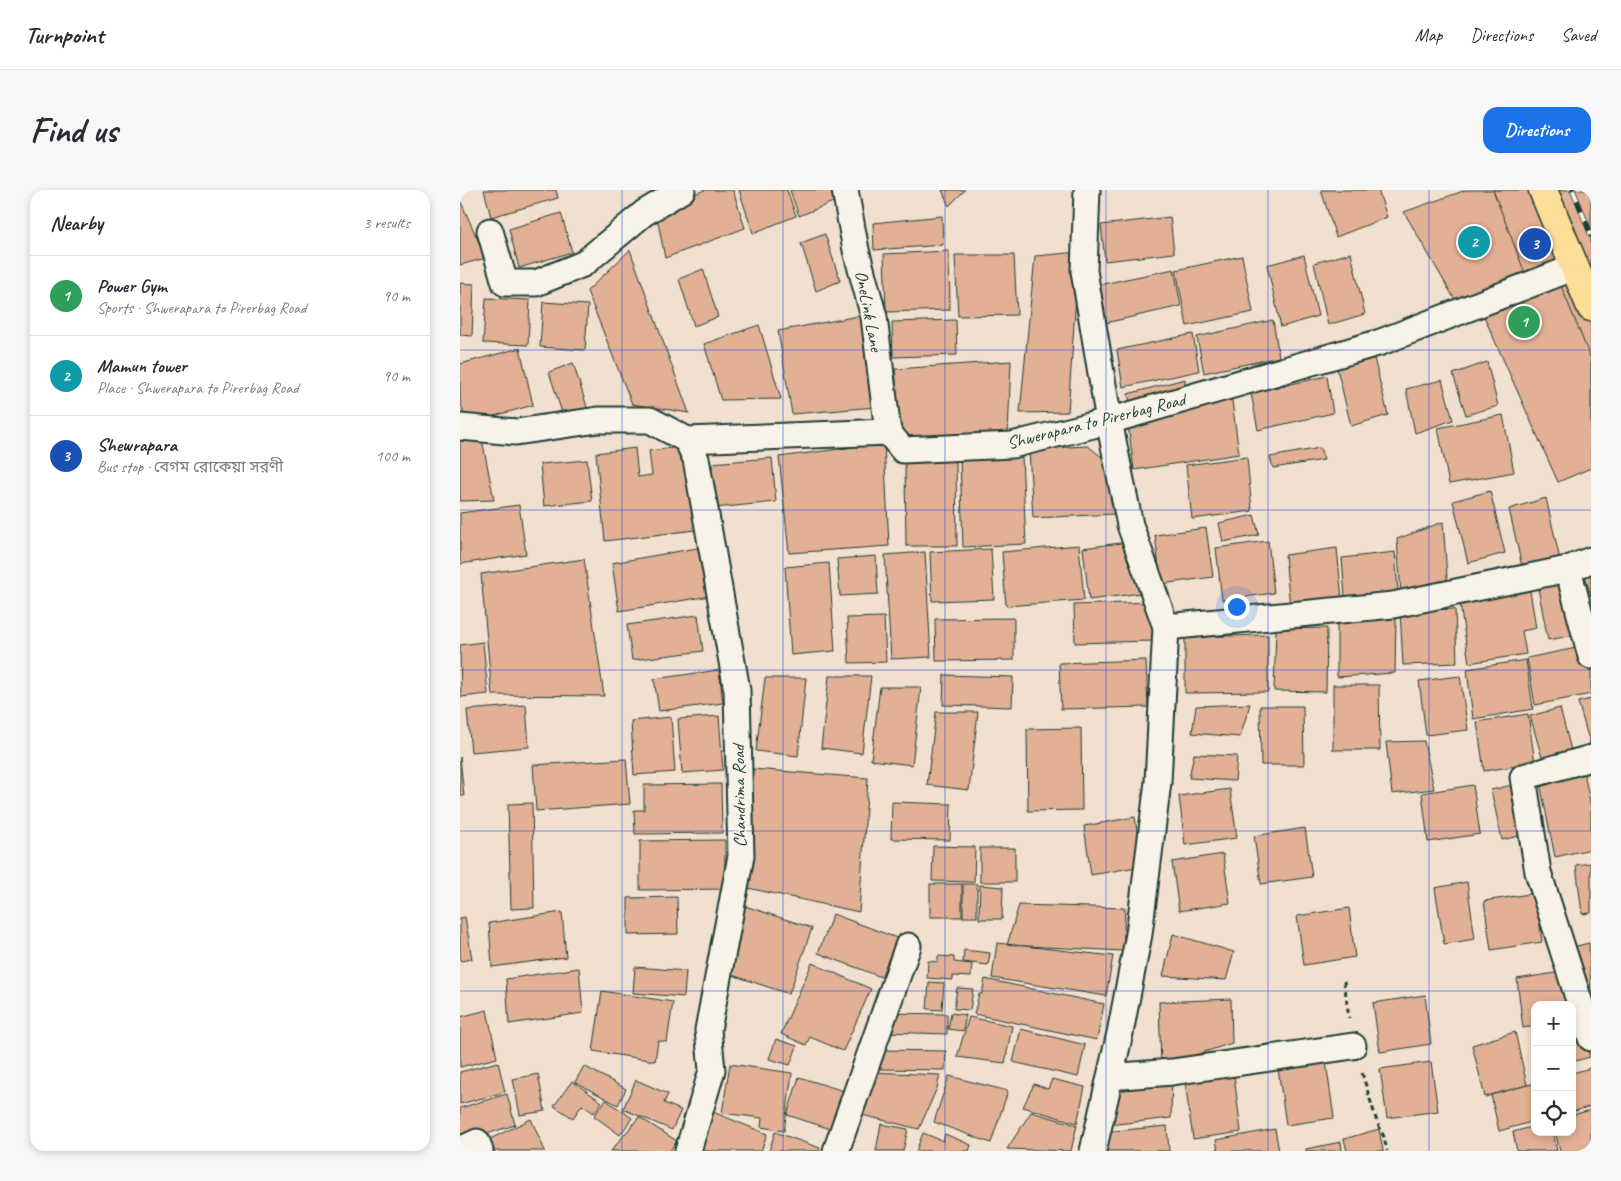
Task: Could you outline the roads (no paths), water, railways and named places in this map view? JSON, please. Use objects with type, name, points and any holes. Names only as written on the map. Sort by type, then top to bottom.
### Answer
[{"type":"main road","points":[[1543,190],[1591,307]]},
{"type":"street","points":[[490,231],[505,283],[536,283],[583,264],[644,213],[682,190]]},
{"type":"street","name":"OneLink Lane","points":[[845,190],[856,250],[874,317],[888,432]]},
{"type":"street","points":[[1087,190],[1084,270],[1109,421],[1130,525],[1166,627],[1158,782],[1138,934],[1110,1077],[1093,1151]]},
{"type":"street","name":"Shwerapara to Pirerbag Road","points":[[888,432],[903,450],[1012,445],[1109,421],[1381,342],[1575,267]]},
{"type":"street","points":[[460,427],[516,432],[598,420],[650,420],[687,440],[888,432]]},
{"type":"street","name":"Chandrima Road","points":[[687,440],[696,459],[737,690],[740,856],[708,1030],[712,1070],[688,1151]]},
{"type":"street","points":[[1166,627],[1393,605],[1568,570],[1591,560]]},
{"type":"street","points":[[1568,570],[1591,656]]},
{"type":"street","points":[[1591,758],[1523,777],[1538,872],[1591,1038]]},
{"type":"street","points":[[836,1151],[908,946]]},
{"type":"street","points":[[1110,1077],[1182,1070],[1353,1046]]},
{"type":"street","points":[[460,1150],[477,1142],[480,1151]]},
{"type":"railway","points":[[1573,190],[1591,235]]},
{"type":"place","name":"Mamun tower","points":[[1474,242]]},
{"type":"place","name":"Shewrapara","points":[[1535,244]]},
{"type":"place","name":"Power Gym","points":[[1524,322]]}]
